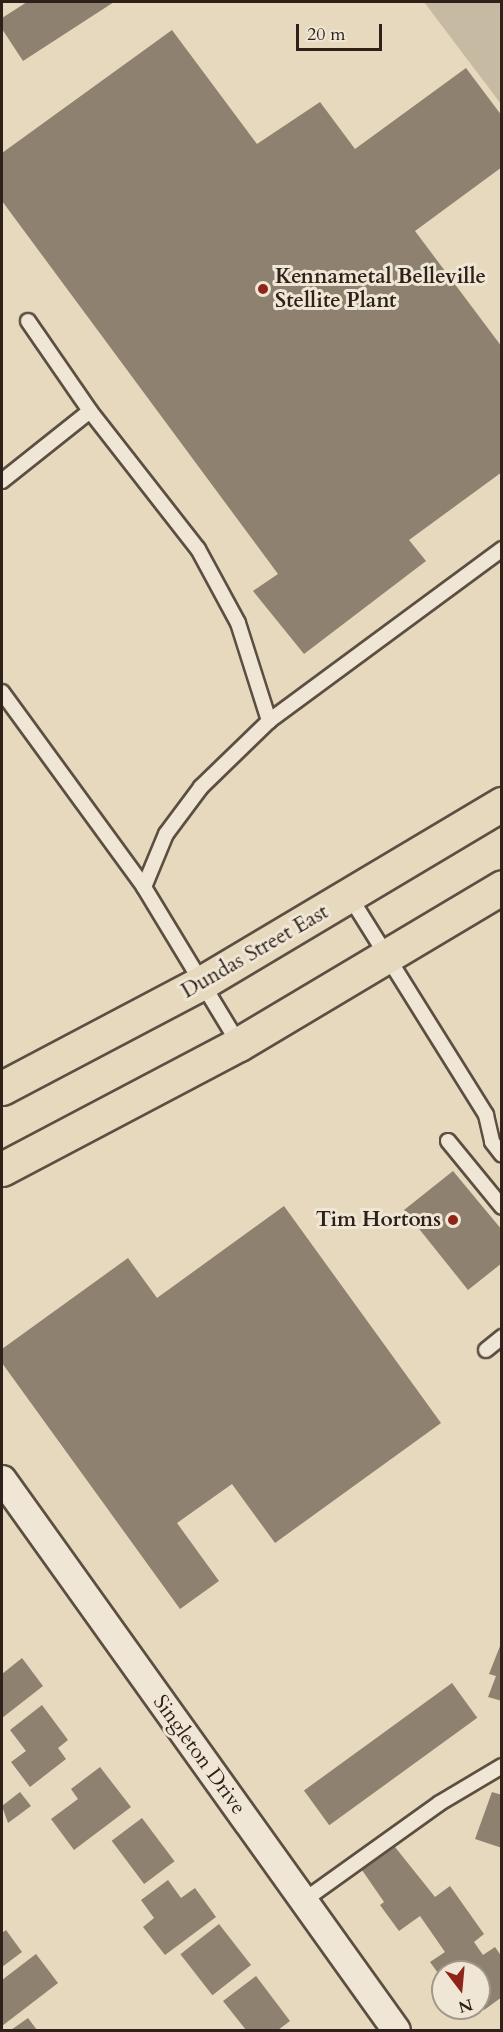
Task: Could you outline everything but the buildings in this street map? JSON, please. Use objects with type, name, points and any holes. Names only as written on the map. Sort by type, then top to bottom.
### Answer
[{"type":"main road","name":"Dundas Street East","points":[[2,1088],[203,982],[350,897],[501,804]]},
{"type":"main road","points":[[2,1169],[239,1044],[388,958],[501,887]]},
{"type":"street","name":"Singleton Drive","points":[[2,1479],[396,2031]]},
{"type":"lane","points":[[28,321],[90,411],[198,549],[238,623],[269,721]]},
{"type":"lane","points":[[2,482],[90,411]]},
{"type":"lane","points":[[144,887],[166,834],[201,787],[269,721],[501,549]]},
{"type":"lane","points":[[2,692],[144,887],[239,1044]]},
{"type":"lane","points":[[350,897],[486,1115],[492,1142],[501,1155]]},
{"type":"lane","points":[[448,1141],[501,1207]]},
{"type":"lane","points":[[486,1350],[501,1337]]},
{"type":"lane","points":[[303,1901],[440,1803],[501,1766]]},
{"type":"shaded area","points":[[424,2],[501,2],[501,104]]},
{"type":"place","name":"Kennametal Belleville Stellite Plant","points":[[263,289]]},
{"type":"place","name":"Tim Hortons","points":[[453,1220]]}]
